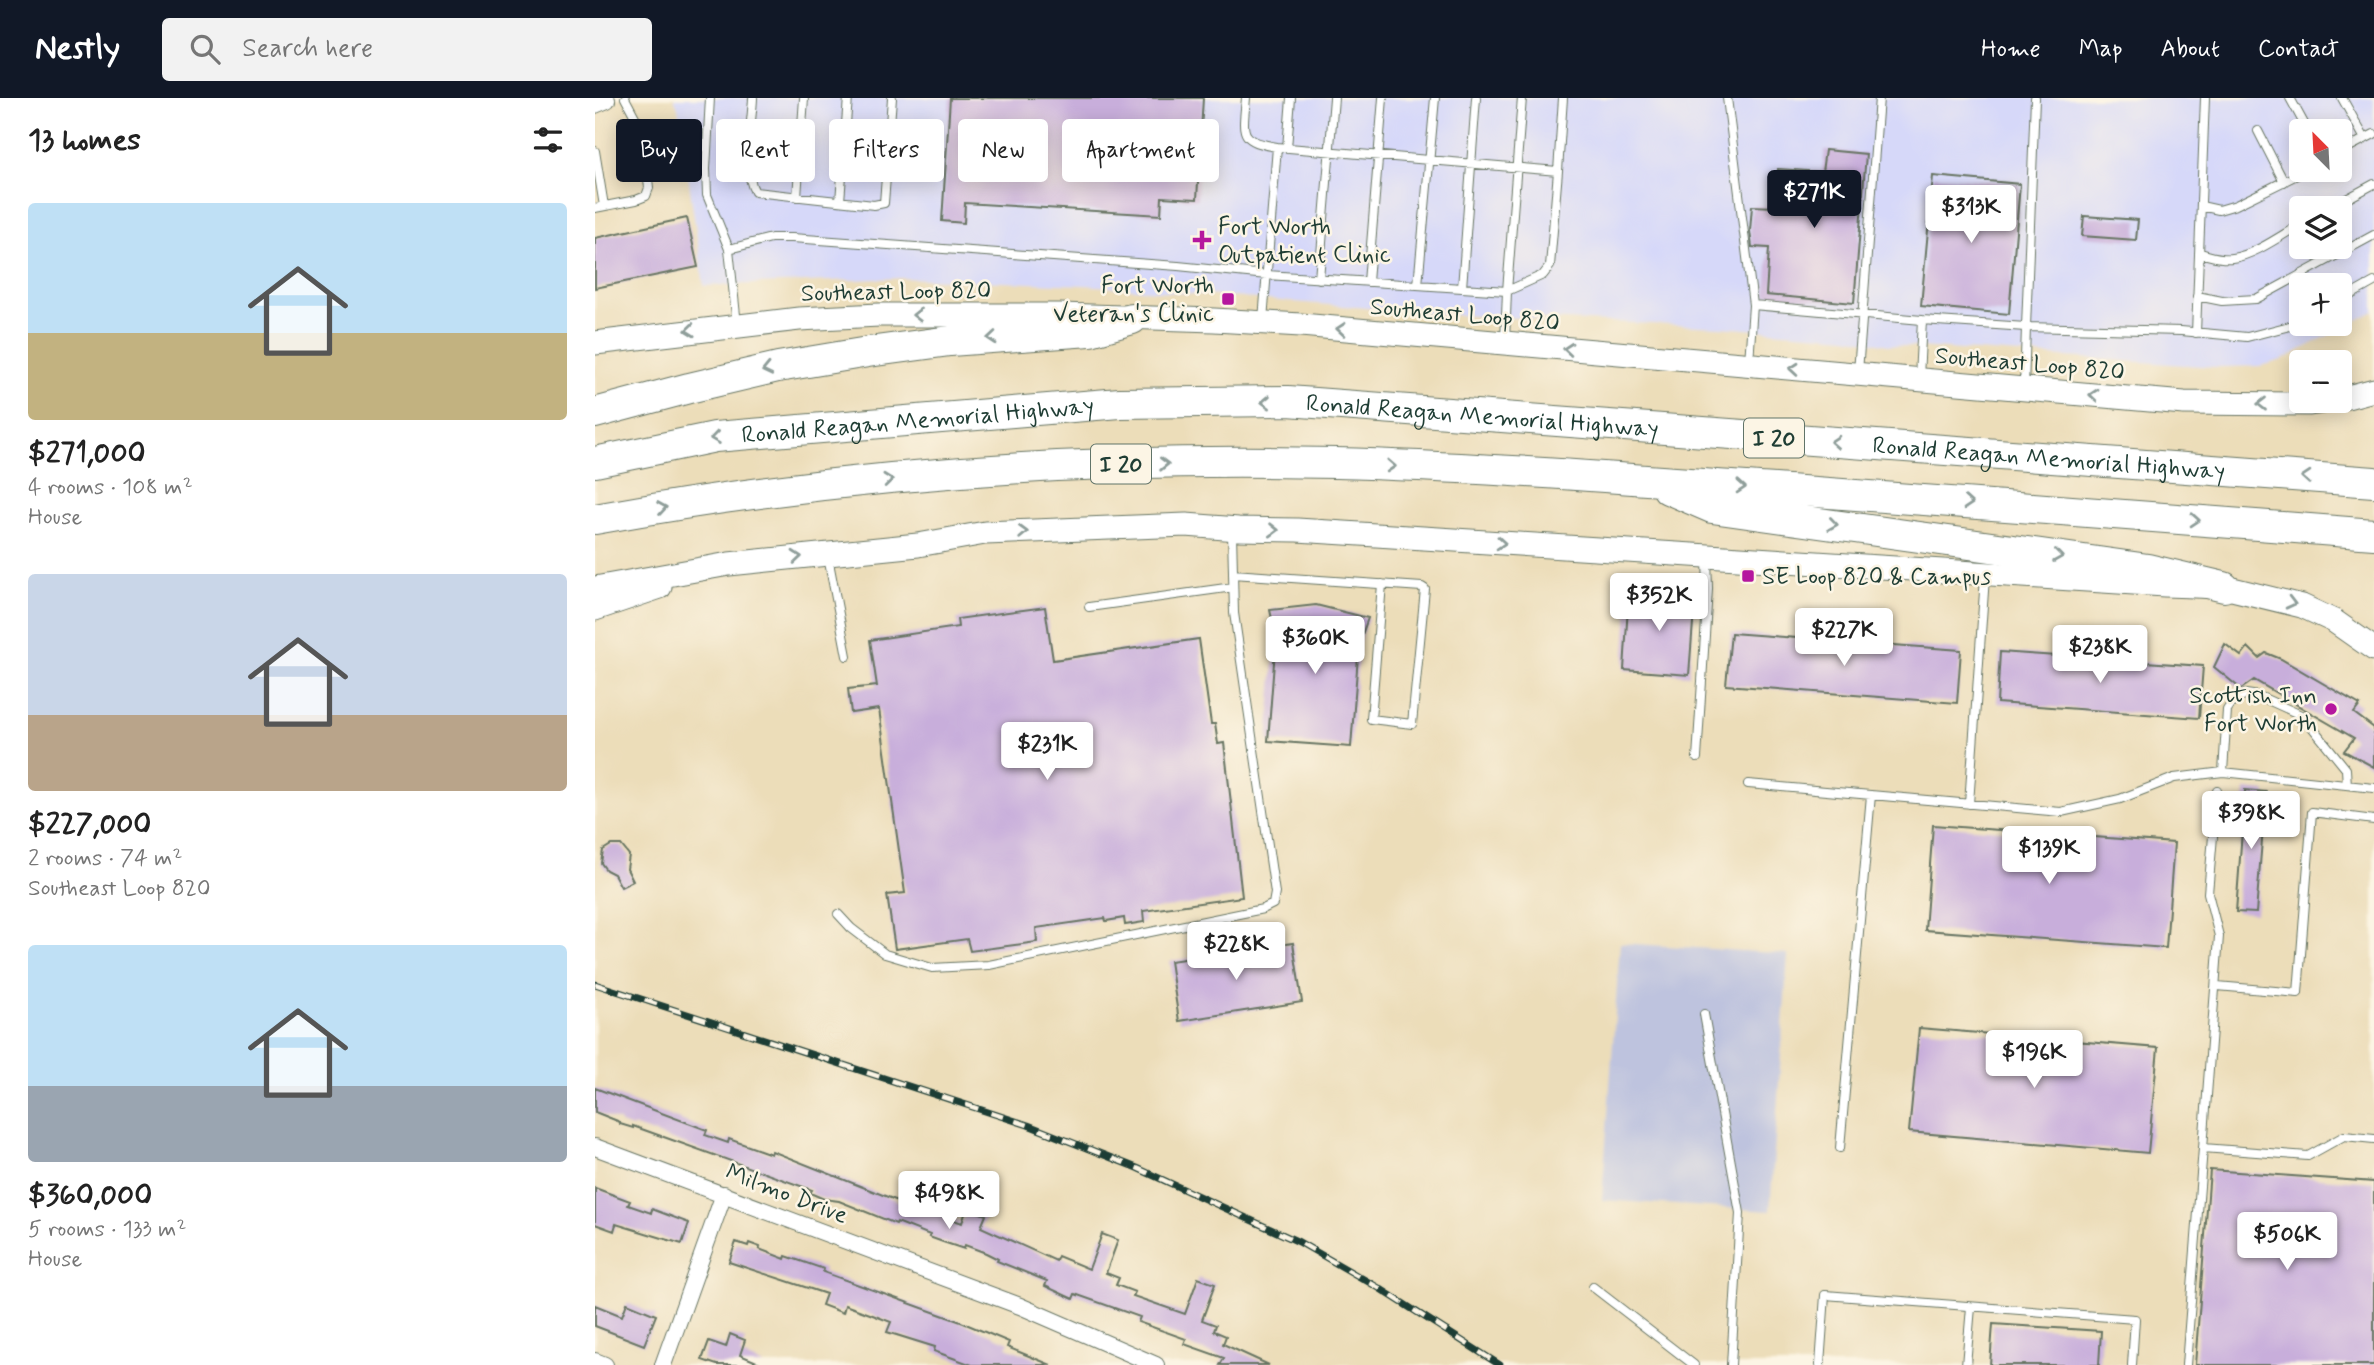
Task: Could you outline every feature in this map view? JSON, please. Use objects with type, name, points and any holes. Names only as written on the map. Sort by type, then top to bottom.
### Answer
[{"type":"highway","points":[[595,413],[791,365],[950,341],[1090,331],[1132,319]]},
{"type":"highway","name":"Ronald Reagan Memorial Highway","points":[[595,462],[715,437],[1120,403],[1288,401],[2374,482]]},
{"type":"highway","name":"Ronald Reagan Memorial Highway","points":[[595,519],[757,493],[982,471],[1120,464],[1335,463],[1649,480],[2374,534]]},
{"type":"highway","points":[[1649,480],[1712,508],[2148,569],[2224,587]]},
{"type":"main road","name":"Southeast Loop 820","points":[[595,343],[799,318],[879,314],[1060,315],[1263,323],[2184,403],[2289,404]]},
{"type":"main road","points":[[2352,396],[2374,390]]},
{"type":"main road","points":[[595,588],[729,564],[918,545],[985,533],[1186,525],[2224,587],[2302,606],[2334,621],[2374,649]]},
{"type":"main road","points":[[595,609],[729,564]]},
{"type":"street","name":"Milmo Drive","points":[[595,1147],[1020,1306],[1156,1365]]},
{"type":"street","points":[[663,1365],[724,1194]]},
{"type":"street","points":[[595,1362],[605,1365]]},
{"type":"lane","points":[[595,151],[600,207],[646,196],[649,188],[643,132],[625,98]]},
{"type":"lane","points":[[710,98],[707,194],[729,249],[737,325]]},
{"type":"lane","points":[[753,98],[748,171],[755,192],[874,205],[884,203],[893,98]]},
{"type":"lane","points":[[797,197],[804,98]]},
{"type":"lane","points":[[840,201],[848,98]]},
{"type":"lane","points":[[1246,98],[1244,127],[1255,144],[1558,171]]},
{"type":"lane","points":[[1287,148],[1291,98]]},
{"type":"lane","points":[[1319,279],[1334,98]]},
{"type":"lane","points":[[1368,282],[1383,98]]},
{"type":"lane","points":[[1418,285],[1431,160],[1434,98]]},
{"type":"lane","points":[[1462,288],[1476,98]]},
{"type":"lane","points":[[1505,344],[1522,98]]},
{"type":"lane","points":[[729,249],[771,238],[792,237],[1319,279],[1507,291],[1543,275],[1550,266],[1563,98]]},
{"type":"lane","points":[[1727,98],[1753,305],[1749,365]]},
{"type":"lane","points":[[1857,375],[1879,98]]},
{"type":"lane","points":[[2024,389],[2035,98]]},
{"type":"lane","points":[[2196,332],[2205,98]]},
{"type":"lane","points":[[2290,98],[2301,119]]},
{"type":"lane","points":[[2341,98],[2365,139]]},
{"type":"lane","points":[[2258,131],[2284,181]]},
{"type":"lane","points":[[2352,146],[2374,134]]},
{"type":"lane","points":[[1263,323],[1277,148]]},
{"type":"lane","points":[[2201,206],[2219,210],[2259,195],[2289,179]]},
{"type":"lane","points":[[2352,196],[2374,184]]},
{"type":"lane","points":[[2199,253],[2231,259],[2245,255],[2289,231]]},
{"type":"lane","points":[[2197,296],[2222,301],[2256,299],[2374,234]]},
{"type":"lane","points":[[2352,294],[2374,282]]},
{"type":"lane","points":[[1753,305],[2025,327],[2196,332],[2247,337],[2289,326]]},
{"type":"lane","points":[[1919,380],[1922,320]]},
{"type":"lane","points":[[838,914],[851,928],[885,954],[932,968],[989,965],[1263,909],[1273,904],[1275,893],[1234,613],[1232,529]]},
{"type":"lane","points":[[827,554],[847,656]]},
{"type":"lane","points":[[1697,758],[1709,589],[1707,556]]},
{"type":"lane","points":[[1233,574],[1382,584],[1422,587],[1426,592],[1412,724],[1371,719],[1382,584]]},
{"type":"lane","points":[[1969,804],[1986,574]]},
{"type":"lane","points":[[1089,607],[1233,587]]},
{"type":"lane","points":[[2223,772],[2227,710],[2233,701],[2246,694],[2259,696],[2303,716],[2346,769],[2347,785]]},
{"type":"lane","points":[[1748,784],[2061,812],[2120,799],[2174,778],[2223,772],[2374,788]]},
{"type":"lane","points":[[2186,1365],[2217,986],[2219,936],[2208,893],[2217,791]]},
{"type":"lane","points":[[1840,1148],[1871,795]]},
{"type":"lane","points":[[2217,986],[2298,993],[2312,812],[2374,820]]},
{"type":"lane","points":[[1704,1014],[1740,1213],[1731,1365]]},
{"type":"lane","points":[[2203,1148],[2308,1156],[2344,1136],[2374,1139]]},
{"type":"lane","points":[[1593,1287],[1694,1365]]},
{"type":"lane","points":[[1820,1365],[1825,1295],[2135,1319],[2132,1365]]},
{"type":"lane","points":[[1966,1365],[1971,1307]]},
{"type":"shaded area","points":[[674,98],[2374,98],[2374,311],[2352,323],[2352,273],[2289,273],[2289,336],[2327,336],[2301,350],[2289,350],[2289,356],[2282,360],[2260,366],[2216,367],[1888,345],[1847,337],[1721,327],[1455,315],[1085,285],[902,278],[704,286],[689,182],[702,182],[702,119],[680,119]]},
{"type":"shaded area","points":[[1620,943],[1788,954],[1770,1211],[1602,1200]]},
{"type":"building","points":[[950,98],[1203,98],[1202,119],[1062,119],[1062,182],[1198,182],[1197,199],[1162,197],[1161,215],[965,203],[964,223],[942,221]]},
{"type":"building","points":[[1825,150],[1866,154],[1854,303],[1766,295],[1769,248],[1752,247],[1752,206],[1775,207],[1778,169],[1822,172]]},
{"type":"building","points":[[1933,176],[2020,184],[2009,314],[1921,306]]},
{"type":"building","points":[[2084,216],[2138,220],[2136,240],[2082,236]]},
{"type":"building","points":[[687,218],[698,267],[595,288],[595,238]]},
{"type":"building","points":[[1629,590],[1695,596],[1689,675],[1624,670]]},
{"type":"building","points":[[1316,605],[1368,618],[1359,643],[1351,747],[1268,741],[1276,636],[1270,610]]},
{"type":"building","points":[[1045,607],[1053,660],[1199,639],[1211,724],[1215,724],[1218,744],[1224,743],[1242,897],[1143,911],[1144,922],[1125,925],[1124,918],[1106,921],[1105,918],[1036,928],[1037,942],[970,951],[967,939],[895,949],[887,895],[905,893],[879,709],[851,713],[848,689],[877,686],[870,640],[958,627],[957,619]]},
{"type":"building","points":[[1731,633],[1961,650],[1957,703],[1726,685]]},
{"type":"building","name":"Scottish Inn Fort Worth","points":[[2225,644],[2241,656],[2248,647],[2259,658],[2266,653],[2281,659],[2360,705],[2354,713],[2374,728],[2374,767],[2344,751],[2354,738],[2254,680],[2241,689],[2214,667]]},
{"type":"building","points":[[2000,652],[2203,666],[2199,718],[1997,703]]},
{"type":"building","points":[[2245,790],[2266,792],[2256,913],[2236,912]]},
{"type":"building","points":[[1933,825],[2174,843],[2166,948],[1925,930]]},
{"type":"building","points":[[611,845],[621,845],[629,855],[627,869],[633,881],[621,887],[614,874],[606,870],[601,863],[603,850]]},
{"type":"building","points":[[1293,943],[1302,1002],[1179,1021],[1170,961]]},
{"type":"building","points":[[1919,1028],[2158,1048],[2148,1153],[1909,1132]]},
{"type":"building","points":[[595,1088],[707,1130],[705,1135],[728,1143],[729,1139],[771,1154],[772,1151],[913,1207],[962,1223],[967,1208],[986,1215],[981,1227],[1056,1261],[1058,1256],[1089,1269],[1102,1234],[1118,1240],[1106,1273],[1119,1278],[1116,1285],[1135,1292],[1133,1296],[1185,1314],[1198,1278],[1215,1284],[1202,1320],[1216,1325],[1214,1331],[1226,1336],[1223,1344],[1269,1365],[1220,1365],[1224,1358],[1184,1344],[1186,1339],[1138,1322],[1140,1317],[1075,1294],[1073,1299],[1045,1286],[1047,1281],[997,1261],[998,1259],[986,1253],[965,1245],[964,1249],[943,1242],[839,1201],[824,1199],[810,1193],[812,1190],[633,1126],[620,1124],[595,1112]]},
{"type":"building","points":[[2210,1170],[2374,1182],[2374,1365],[2195,1365]]},
{"type":"building","points":[[595,1188],[630,1201],[628,1205],[651,1213],[652,1209],[689,1223],[682,1244],[616,1224],[614,1231],[595,1224]]},
{"type":"building","points":[[736,1242],[748,1246],[749,1243],[785,1259],[786,1256],[824,1269],[823,1272],[961,1322],[1009,1342],[1007,1347],[1051,1365],[972,1365],[934,1351],[935,1347],[887,1332],[891,1322],[845,1305],[843,1313],[822,1305],[826,1294],[729,1262]]},
{"type":"building","points":[[627,1303],[656,1315],[644,1345],[595,1326],[595,1305],[622,1316]]},
{"type":"building","points":[[1993,1324],[2101,1331],[2099,1365],[1990,1365]]},
{"type":"building","points":[[730,1334],[745,1340],[740,1355],[764,1365],[717,1365],[702,1360],[709,1341],[726,1347]]},
{"type":"railway","points":[[595,984],[1028,1125],[1137,1168],[1299,1242],[1379,1288],[1500,1365]]},
{"type":"place","name":"Fort Worth Outpatient Clinic","points":[[1202,240]]},
{"type":"place","name":"Fort Worth Veteran's Clinic","points":[[1228,299]]},
{"type":"place","name":"SE Loop 820 & Campus","points":[[1748,576]]},
{"type":"place","name":"Scottish Inn Fort Worth","points":[[2331,709]]}]
